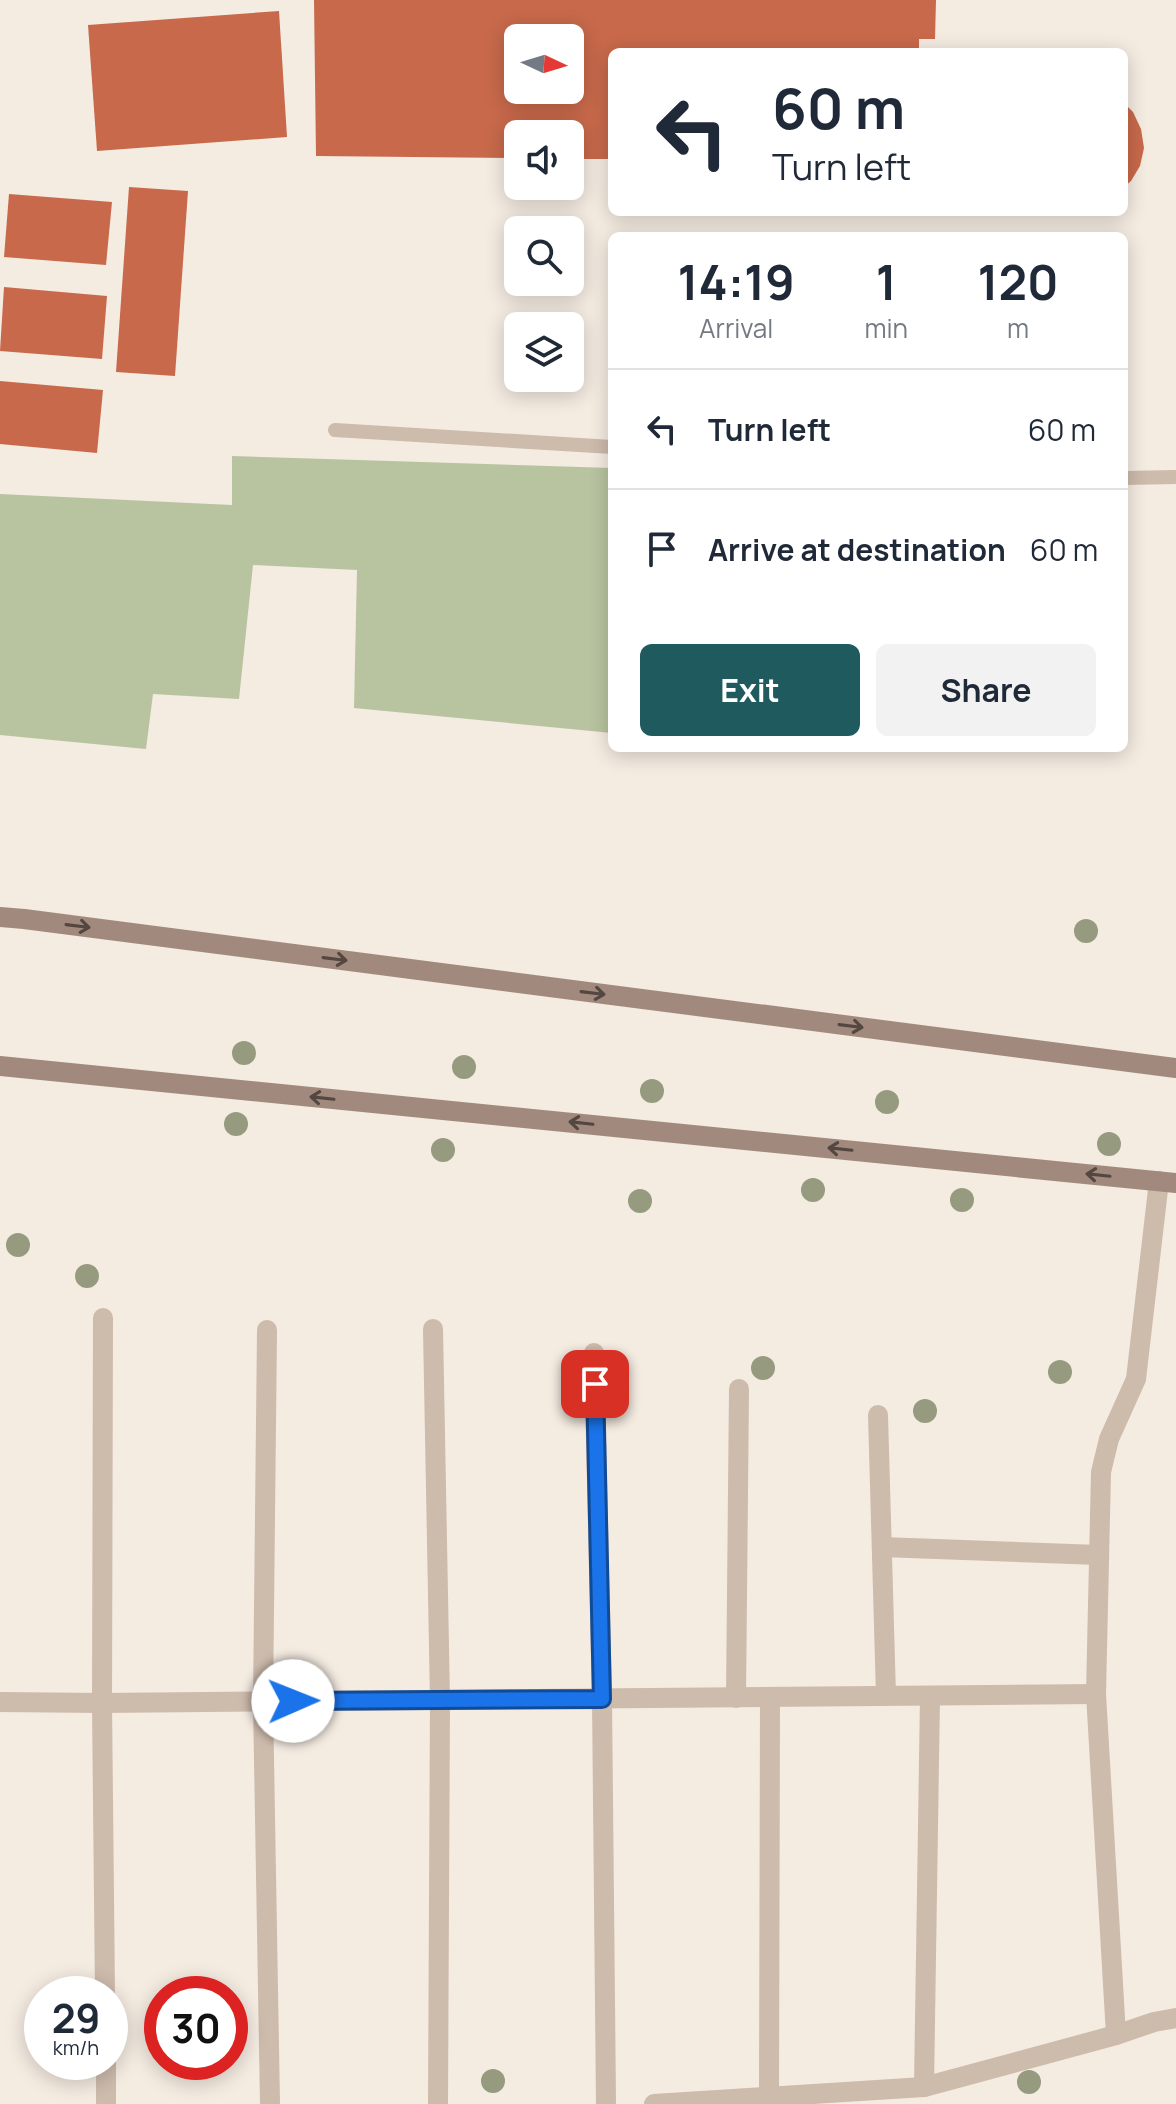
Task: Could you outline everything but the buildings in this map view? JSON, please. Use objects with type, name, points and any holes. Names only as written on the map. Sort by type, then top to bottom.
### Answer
[{"type":"street","points":[[0,917],[1176,1068]]},
{"type":"street","points":[[0,1066],[1168,1182],[1136,1379],[1109,1439],[1101,1472],[1096,1694],[1116,2035]]},
{"type":"street","points":[[103,1318],[105,1976]]},
{"type":"street","points":[[433,1329],[440,1700],[438,2104]]},
{"type":"street","points":[[267,1330],[263,1702],[270,2104]]},
{"type":"street","points":[[594,1353],[602,1699],[606,2104]]},
{"type":"street","points":[[736,1698],[739,1389]]},
{"type":"street","points":[[878,1415],[886,1696]]},
{"type":"street","points":[[882,1547],[1099,1555]]},
{"type":"street","points":[[0,1702],[1096,1694]]},
{"type":"street","points":[[924,2087],[930,1696]]},
{"type":"street","points":[[769,2097],[770,1698]]},
{"type":"street","points":[[654,2104],[769,2097],[870,2097],[924,2087],[1176,2018]]},
{"type":"street","points":[[106,2080],[106,2104]]},
{"type":"lane","points":[[335,430],[608,447]]},
{"type":"lane","points":[[1128,478],[1176,477]]},
{"type":"green space","points":[[232,456],[608,468],[608,733],[354,708],[357,570],[253,565],[239,699],[153,694],[146,749],[0,735],[0,494],[232,505]]},
{"type":"route","points":[[293,1701],[602,1699],[595,1384]]}]
